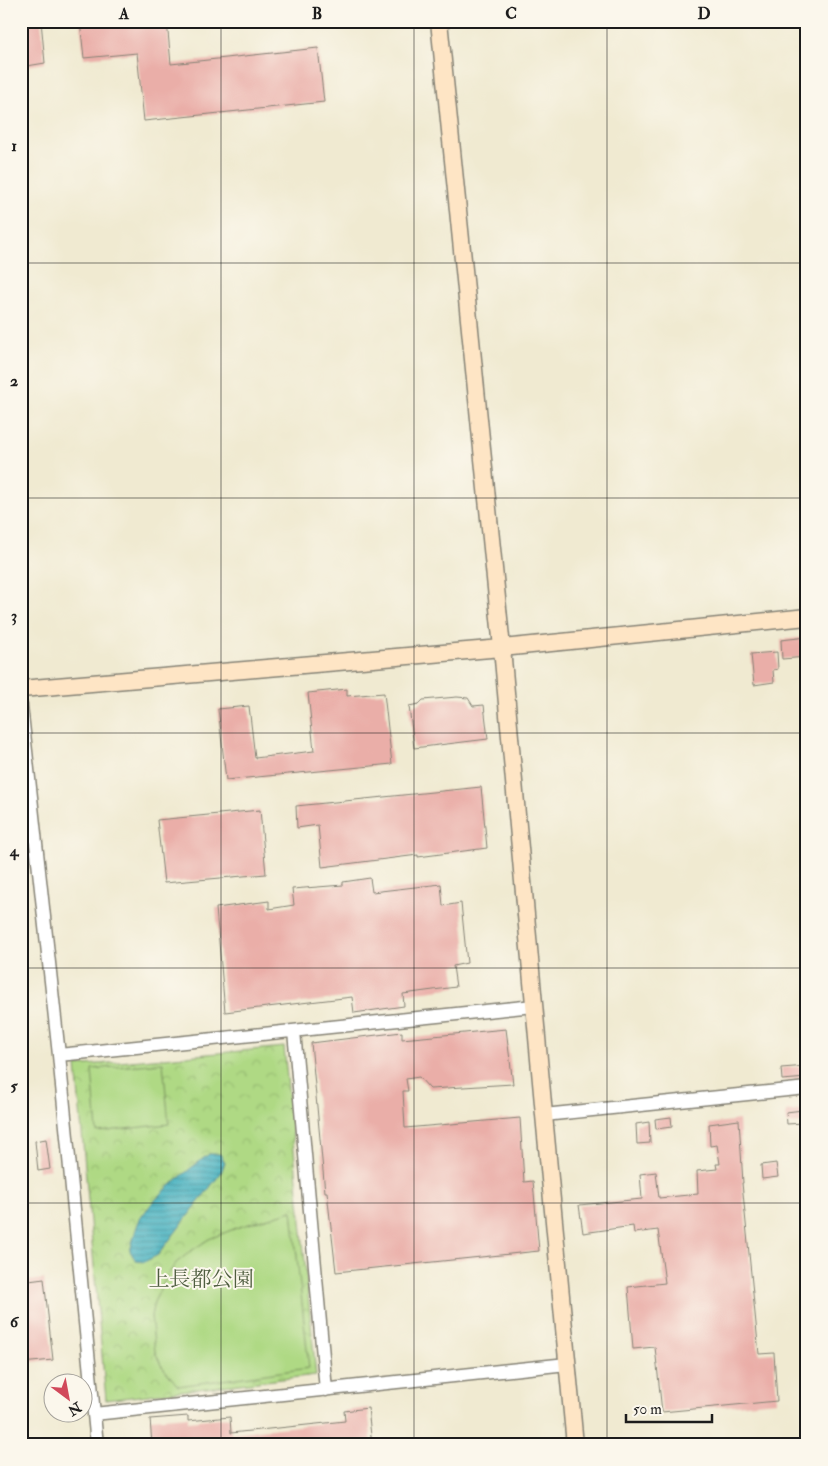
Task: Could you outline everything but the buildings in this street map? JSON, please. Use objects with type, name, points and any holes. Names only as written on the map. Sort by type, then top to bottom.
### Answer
[{"type":"street","points":[[439,21],[502,648],[575,1445]]},
{"type":"street","points":[[21,689],[502,648],[807,617]]},
{"type":"street","points":[[21,705],[59,1055],[97,1445]]},
{"type":"street","points":[[59,1055],[534,1006]]},
{"type":"street","points":[[294,1031],[326,1390]]},
{"type":"street","points":[[544,1114],[807,1088]]},
{"type":"street","points":[[94,1414],[567,1364]]},
{"type":"green space","name":"上長都公園","points":[[284,1047],[316,1375],[106,1400],[76,1066]]},
{"type":"green space","points":[[163,1063],[169,1124],[97,1132],[92,1069]]},
{"type":"green space","points":[[292,1211],[309,1368],[178,1386],[161,1365],[155,1351],[151,1316],[154,1302],[167,1276],[176,1263],[209,1239],[239,1227]]},
{"type":"water","points":[[209,1154],[220,1154],[225,1162],[221,1173],[158,1255],[144,1262],[136,1261],[130,1251],[139,1221],[145,1212],[171,1185]]}]
